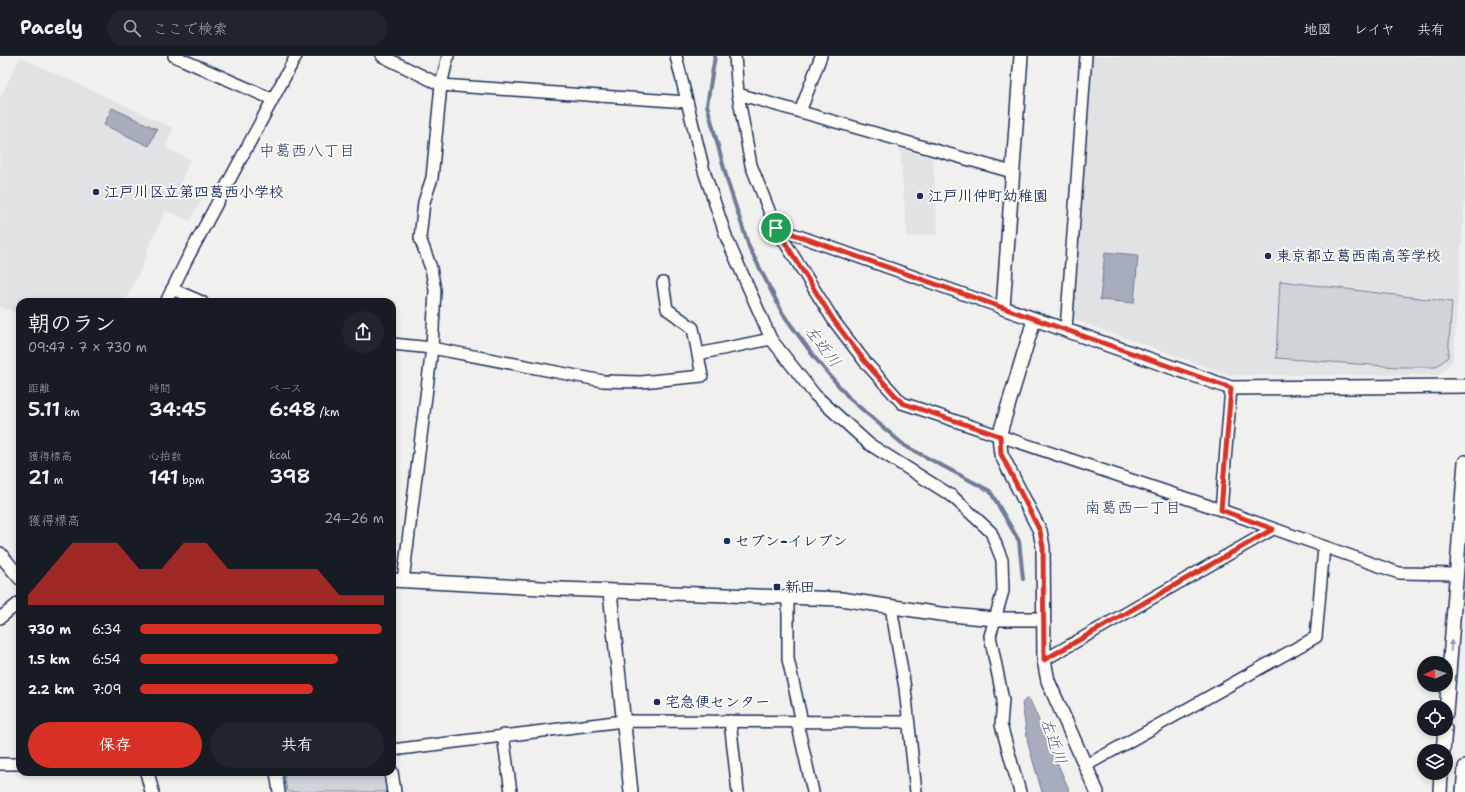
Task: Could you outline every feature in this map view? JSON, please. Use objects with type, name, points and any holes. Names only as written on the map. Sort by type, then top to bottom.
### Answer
[{"type":"street","points":[[174,56],[272,99]]},
{"type":"street","points":[[168,298],[296,56]]},
{"type":"street","points":[[382,56],[441,85],[687,102]]},
{"type":"street","points":[[448,56],[441,85],[432,178],[424,202],[420,238],[431,268],[435,290],[432,348],[397,580],[610,592],[841,599],[940,614],[995,619],[1043,619]]},
{"type":"street","points":[[676,56],[704,171],[727,239],[771,339],[815,395],[868,444],[952,496],[991,532],[1002,560],[1003,591],[990,636],[1003,700],[1001,725],[1020,792]]},
{"type":"street","points":[[735,56],[738,94],[751,164],[776,228],[834,321],[866,363],[902,403],[1221,510],[1399,573],[1457,574]]},
{"type":"street","points":[[800,112],[821,56]]},
{"type":"street","points":[[1003,308],[1021,56]]},
{"type":"street","points":[[1066,330],[1086,56]]},
{"type":"street","points":[[738,94],[1012,172]]},
{"type":"street","points":[[776,228],[1034,320],[1231,388],[1465,386]]},
{"type":"street","points":[[396,344],[432,348],[603,380],[641,382],[702,376],[693,328],[667,309],[663,283]]},
{"type":"street","points":[[172,289],[193,298]]},
{"type":"street","points":[[1034,320],[1000,436],[1001,454],[1040,531],[1043,547],[1044,660],[1048,681],[1097,792]]},
{"type":"street","points":[[698,354],[771,339]]},
{"type":"street","points":[[1221,510],[1231,388]]},
{"type":"street","points":[[1447,700],[1465,462]]},
{"type":"street","points":[[1044,660],[1273,529]]},
{"type":"street","points":[[1085,766],[1316,637],[1324,546]]},
{"type":"street","points":[[0,554],[16,572]]},
{"type":"street","points":[[610,592],[631,792]]},
{"type":"street","points":[[788,597],[788,659],[813,792]]},
{"type":"street","points":[[0,618],[16,605]]},
{"type":"street","points":[[891,606],[905,688],[916,792]]},
{"type":"street","points":[[396,749],[623,721],[908,722]]},
{"type":"street","points":[[730,722],[738,792]]},
{"type":"street","points":[[503,735],[511,792]]},
{"type":"street","points":[[0,764],[16,764]]},
{"type":"street","points":[[1463,792],[1465,767]]},
{"type":"street","points":[[148,776],[152,792]]},
{"type":"street","points":[[277,776],[279,792]]},
{"type":"street","points":[[392,776],[394,792]]},
{"type":"street","points":[[1440,792],[1441,780]]},
{"type":"shaded area","name":"東京都立葛西南高等学校","points":[[1090,56],[1465,56],[1465,198],[1453,360],[1439,375],[1230,375],[1078,321],[1072,315]]},
{"type":"shaded area","name":"江戸川区立第四葛西小学校","points":[[20,57],[173,128],[165,147],[190,160],[179,186],[203,197],[190,221],[166,210],[147,250],[146,259],[127,298],[16,298],[16,313],[0,306],[0,98]]},
{"type":"shaded area","name":"江戸川仲町幼稚園","points":[[900,149],[933,158],[938,234],[907,237]]},
{"type":"shaded area","points":[[1280,281],[1452,302],[1448,357],[1436,367],[1398,367],[1276,358]]},
{"type":"shaded area","points":[[285,776],[385,776],[387,792],[287,792]]},
{"type":"water","points":[[112,108],[157,129],[149,146],[104,125]]},
{"type":"water","points":[[1105,252],[1138,255],[1134,303],[1100,300]]},
{"type":"water","points":[[1026,699],[1030,700],[1070,792],[1042,792],[1028,744],[1022,703]]},
{"type":"waterway","name":"左近川","points":[[715,56],[707,105],[728,183],[749,247],[783,314],[815,358],[850,399],[905,446],[990,491],[1019,541],[1023,579]]},
{"type":"place","name":"江戸川区立第四葛西小学校","points":[[96,192]]},
{"type":"place","name":"江戸川仲町幼稚園","points":[[920,196]]},
{"type":"place","name":"東京都立葛西南高等学校","points":[[1268,256]]},
{"type":"place","name":"セブン-イレブン","points":[[727,541]]},
{"type":"place","name":"新田","points":[[777,587]]},
{"type":"place","name":"宅急便センター","points":[[657,702]]},
{"type":"district","name":"中葛西八丁目","points":[[307,150]]},
{"type":"district","name":"南葛西一丁目","points":[[1133,507]]},
{"type":"route","points":[[776,228],[1034,320],[1231,388],[1221,510],[1273,529],[1044,660],[1043,547],[1040,531],[1001,454],[1000,436],[902,403],[866,363],[834,321],[776,228]]}]
